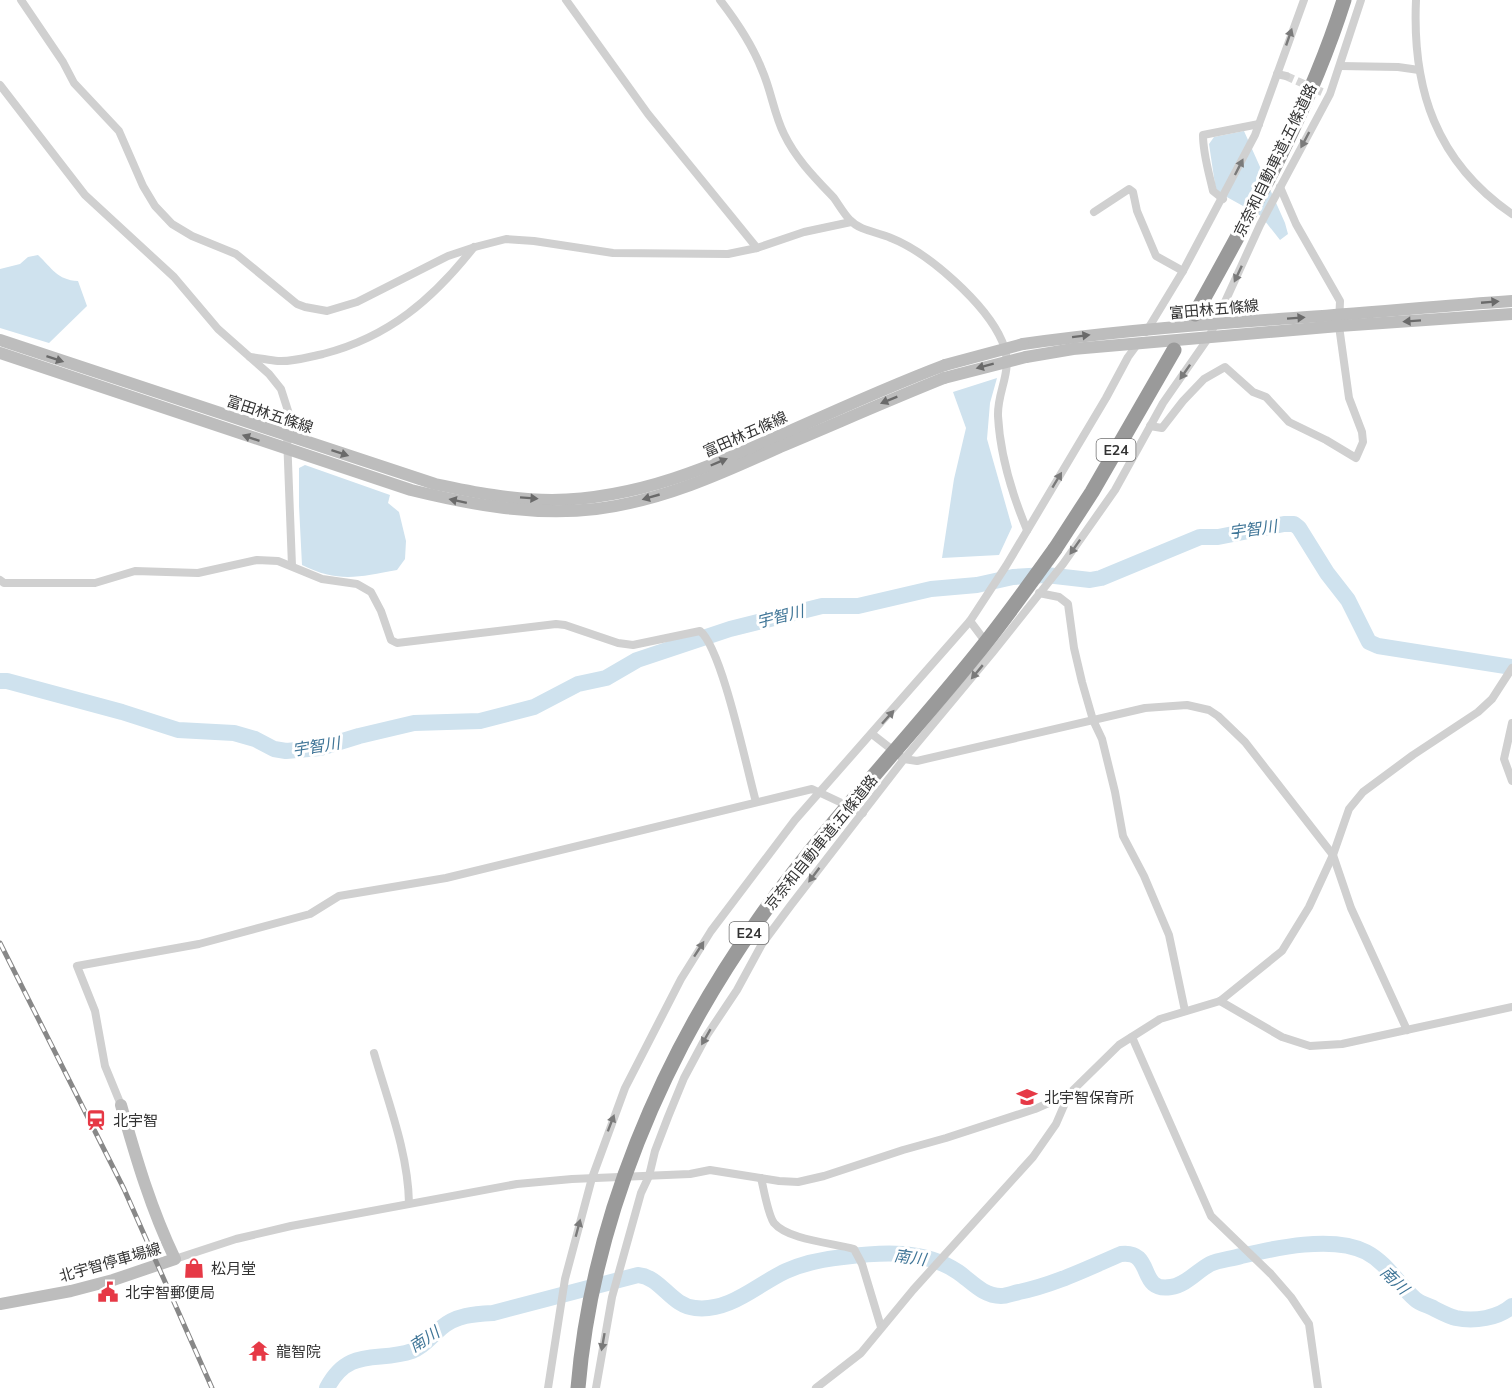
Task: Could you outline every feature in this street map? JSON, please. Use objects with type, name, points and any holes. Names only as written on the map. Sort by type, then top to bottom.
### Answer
[{"type":"highway","name":"京奈和自動車道;五條道路","points":[[1195,314],[1255,221],[1276,181],[1344,0]]},
{"type":"highway","name":"京奈和自動車道;五條道路","points":[[578,1388],[587,1316],[616,1203],[658,1092],[686,1036],[758,920],[801,863],[975,656],[1055,549],[1092,492],[1174,350]]},
{"type":"main road","name":"富田林五條線","points":[[0,353],[411,490],[478,506],[550,512],[595,509],[642,500],[719,474],[944,378],[1026,357],[1073,349],[1209,337],[1512,301]]},
{"type":"main road","name":"富田林五條線","points":[[0,340],[425,481],[468,491],[552,500],[593,497],[674,480],[717,464],[888,387],[945,365],[1023,344],[1086,335],[1216,322],[1512,314]]},
{"type":"main road","name":"北宇智停車場線","points":[[0,1304],[72,1291],[175,1259],[157,1222],[145,1189],[121,1105]]},
{"type":"street","points":[[21,0],[74,82],[119,131],[143,186],[155,206],[172,224],[192,236],[236,254],[297,304],[305,307],[327,311],[357,302],[447,256],[506,240],[534,241],[626,254],[728,255],[804,232],[851,222]]},
{"type":"street","points":[[566,0],[648,114],[757,248]]},
{"type":"street","points":[[720,0],[738,23],[763,70],[784,133],[801,163],[836,201],[851,222],[912,248],[940,268],[973,300],[991,322],[1002,342],[1008,366],[998,413],[1002,453],[1027,530]]},
{"type":"street","points":[[548,1388],[565,1279],[592,1178],[625,1088],[662,1015],[696,954],[766,857],[970,621],[1006,566],[1128,357],[1148,330],[1183,271],[1223,199],[1256,135],[1281,75],[1304,0]]},
{"type":"street","points":[[1150,426],[1162,428],[1204,378],[1225,367],[1252,392],[1266,397],[1289,422],[1356,458],[1363,442],[1362,432],[1349,398],[1339,320],[1340,301],[1296,224],[1276,181],[1340,66],[1361,0]]},
{"type":"street","points":[[1416,0],[1415,22],[1419,70],[1437,130],[1451,156],[1464,173],[1496,203],[1512,214]]},
{"type":"street","points":[[1340,66],[1398,67],[1419,70]]},
{"type":"street","points":[[0,85],[85,195],[174,277],[218,329],[269,374],[281,389],[290,417],[287,436],[292,566]]},
{"type":"street","points":[[1223,199],[1213,191],[1207,156],[1203,148],[1203,135],[1259,124]]},
{"type":"street","points":[[1094,212],[1129,189],[1133,192],[1137,211],[1156,256],[1183,271]]},
{"type":"street","points":[[596,1388],[612,1297],[635,1212],[668,1117],[684,1078],[707,1035],[737,990],[762,944],[791,904],[904,759],[1063,564],[1115,490],[1163,403],[1209,337],[1255,221]]},
{"type":"street","points":[[248,356],[279,361],[302,359],[361,342],[386,329],[433,295],[475,247]]},
{"type":"street","points":[[0,580],[4,583],[95,583],[135,571],[198,573],[257,560],[278,561],[322,579],[357,584],[371,591],[392,640],[397,643],[556,624],[618,643],[633,645],[700,631],[710,644],[719,668],[756,802]]},
{"type":"street","points":[[1039,593],[1059,597],[1068,604],[1074,648],[1082,682],[1093,720],[1102,739],[1123,836],[1144,876],[1169,934],[1185,1011]]},
{"type":"street","points":[[970,621],[993,652]]},
{"type":"street","points":[[175,1259],[236,1239],[291,1226],[518,1184],[690,1174],[710,1170],[798,1182],[824,1176],[1035,1109],[1069,1094],[1119,1046],[1132,1037],[1160,1019],[1220,1001],[1282,951],[1309,907],[1333,855],[1349,809],[1363,792],[1413,755],[1478,712],[1492,699],[1512,668]]},
{"type":"street","points":[[872,734],[904,759],[917,761],[1145,708],[1187,705],[1209,710],[1245,742],[1333,855],[1351,908],[1407,1030]]},
{"type":"street","points":[[1512,723],[1504,759],[1512,781]]},
{"type":"street","points":[[121,1105],[105,1066],[95,1011],[77,966],[199,944],[310,914],[339,896],[446,878],[812,789],[863,813]]},
{"type":"street","points":[[1220,1001],[1282,1037],[1310,1046],[1342,1044],[1512,1007]]},
{"type":"street","points":[[1132,1037],[1211,1215],[1271,1274],[1291,1297],[1309,1324],[1318,1388]]},
{"type":"street","points":[[374,1053],[407,1168],[409,1203]]},
{"type":"street","points":[[816,1388],[861,1353],[881,1327],[1033,1157],[1056,1124],[1069,1094]]},
{"type":"street","points":[[760,1178],[773,1222],[782,1230],[806,1239],[854,1249],[862,1264],[881,1327]]},
{"type":"water","points":[[1244,131],[1285,223],[1288,234],[1280,240],[1261,216],[1216,191],[1209,144],[1214,137]]},
{"type":"water","points":[[38,255],[60,276],[78,281],[87,306],[49,343],[0,328],[0,269],[20,264],[28,257]]},
{"type":"water","points":[[997,378],[990,403],[987,439],[1012,527],[999,555],[942,558],[954,479],[966,428],[953,392]]},
{"type":"water","points":[[305,465],[390,495],[388,503],[399,512],[406,541],[405,559],[397,570],[349,577],[315,571],[302,565],[299,468]]},
{"type":"waterway","name":"宇智川","points":[[0,681],[122,712],[178,730],[234,733],[255,739],[274,749],[286,751],[320,748],[414,723],[480,721],[534,707],[578,684],[606,678],[637,660],[730,629],[822,606],[858,606],[931,589],[977,585],[1013,577],[1046,575],[1090,580],[1101,578],[1200,537],[1218,537],[1284,524],[1294,524],[1299,528],[1327,573],[1348,600],[1369,642],[1378,646],[1512,667]]},
{"type":"waterway","name":"南川","points":[[327,1388],[345,1366],[365,1358],[399,1354],[417,1349],[447,1324],[466,1316],[493,1313],[638,1275],[653,1281],[687,1306],[708,1308],[731,1302],[786,1271],[800,1266],[829,1259],[873,1254],[902,1254],[931,1259],[958,1272],[989,1294],[1006,1296],[1058,1281],[1121,1254],[1138,1258],[1154,1284],[1160,1287],[1171,1287],[1182,1284],[1217,1261],[1287,1247],[1337,1244],[1366,1252],[1386,1268],[1417,1300],[1453,1317],[1471,1320],[1486,1318],[1500,1314],[1512,1306]]},
{"type":"tunnel","points":[[1286,76],[1322,92]]},
{"type":"railway","points":[[0,943],[124,1189],[212,1388]]},
{"type":"place","name":"北宇智保育所","points":[[1027,1097]]},
{"type":"place","name":"北宇智","points":[[96,1120]]},
{"type":"place","name":"松月堂","points":[[194,1268]]},
{"type":"place","name":"北宇智郵便局","points":[[108,1292]]},
{"type":"place","name":"龍智院","points":[[259,1351]]}]
